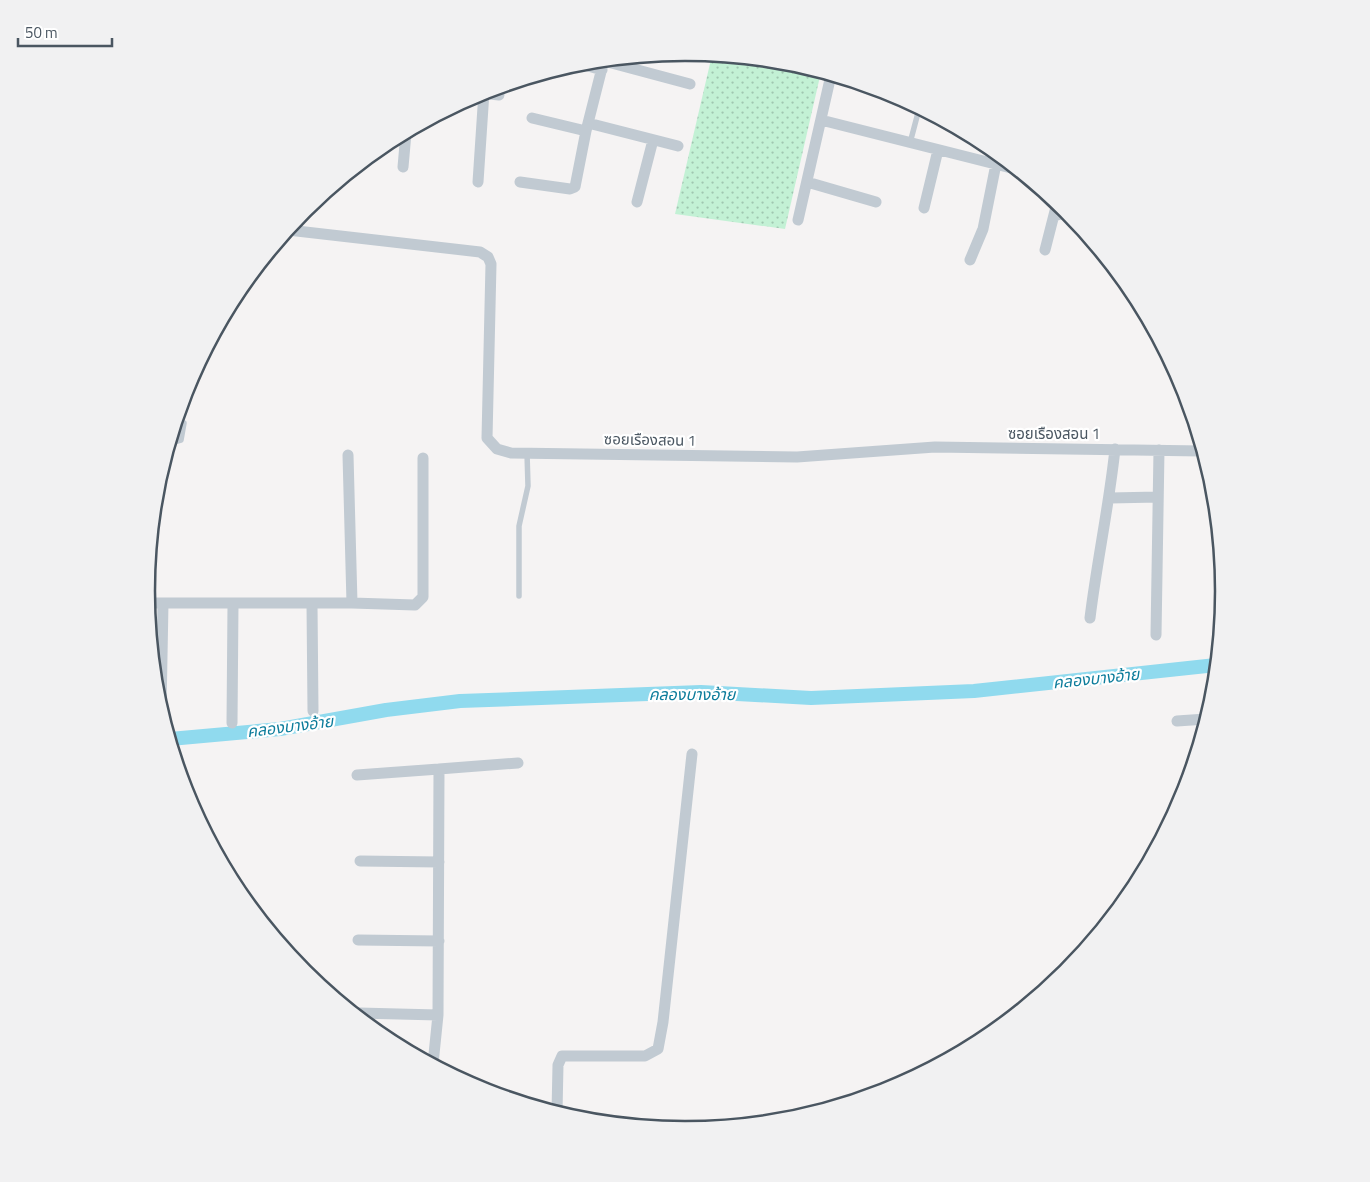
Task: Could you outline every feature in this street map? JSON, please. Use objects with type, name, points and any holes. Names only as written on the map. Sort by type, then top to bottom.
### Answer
[{"type":"street","points":[[613,66],[690,84]]},
{"type":"street","points":[[520,182],[570,189],[575,187],[587,127],[602,68]]},
{"type":"street","points":[[798,220],[830,82]]},
{"type":"street","points":[[478,182],[483,102]]},
{"type":"street","points":[[532,118],[587,127],[678,146]]},
{"type":"street","points":[[821,120],[996,164],[983,229],[970,260]]},
{"type":"street","points":[[637,202],[653,140]]},
{"type":"street","points":[[403,167],[405,142]]},
{"type":"street","points":[[924,208],[938,150]]},
{"type":"street","points":[[807,182],[876,202]]},
{"type":"street","points":[[1044,250],[1055,212]]},
{"type":"street","points":[[1054,216],[1059,215]]},
{"type":"street","name":"ซอยเรืองสอน 1","points":[[297,231],[480,252],[488,257],[491,264],[487,438],[497,449],[511,453],[796,457],[934,447],[1196,451]]},
{"type":"street","points":[[1090,618],[1096,570],[1110,498],[1115,449]]},
{"type":"street","points":[[1156,635],[1158,450]]},
{"type":"street","points":[[348,455],[352,603]]},
{"type":"street","points":[[155,604],[352,603],[415,605],[423,597],[422,458]]},
{"type":"street","points":[[1110,498],[1158,497]]},
{"type":"street","points":[[162,672],[163,603]]},
{"type":"street","points":[[232,723],[233,604]]},
{"type":"street","points":[[312,604],[313,711]]},
{"type":"street","points":[[1178,721],[1199,720]]},
{"type":"street","points":[[557,1105],[558,1065],[562,1056],[645,1056],[658,1049],[663,1022],[692,754]]},
{"type":"street","points":[[357,775],[518,763]]},
{"type":"street","points":[[435,1058],[438,1016],[439,769]]},
{"type":"street","points":[[360,861],[439,862]]},
{"type":"street","points":[[358,940],[439,940]]},
{"type":"street","points":[[366,1013],[438,1016]]},
{"type":"lane","points":[[910,143],[917,115]]},
{"type":"lane","points":[[177,442],[181,440],[184,423]]},
{"type":"lane","points":[[519,596],[519,526],[528,486],[527,453]]},
{"type":"green space","points":[[710,62],[788,71],[820,78],[785,229],[675,214]]},
{"type":"waterway","name":"คลองบางอ้าย","points":[[176,738],[280,729],[386,710],[460,701],[701,692],[811,698],[974,691],[1209,666]]}]
